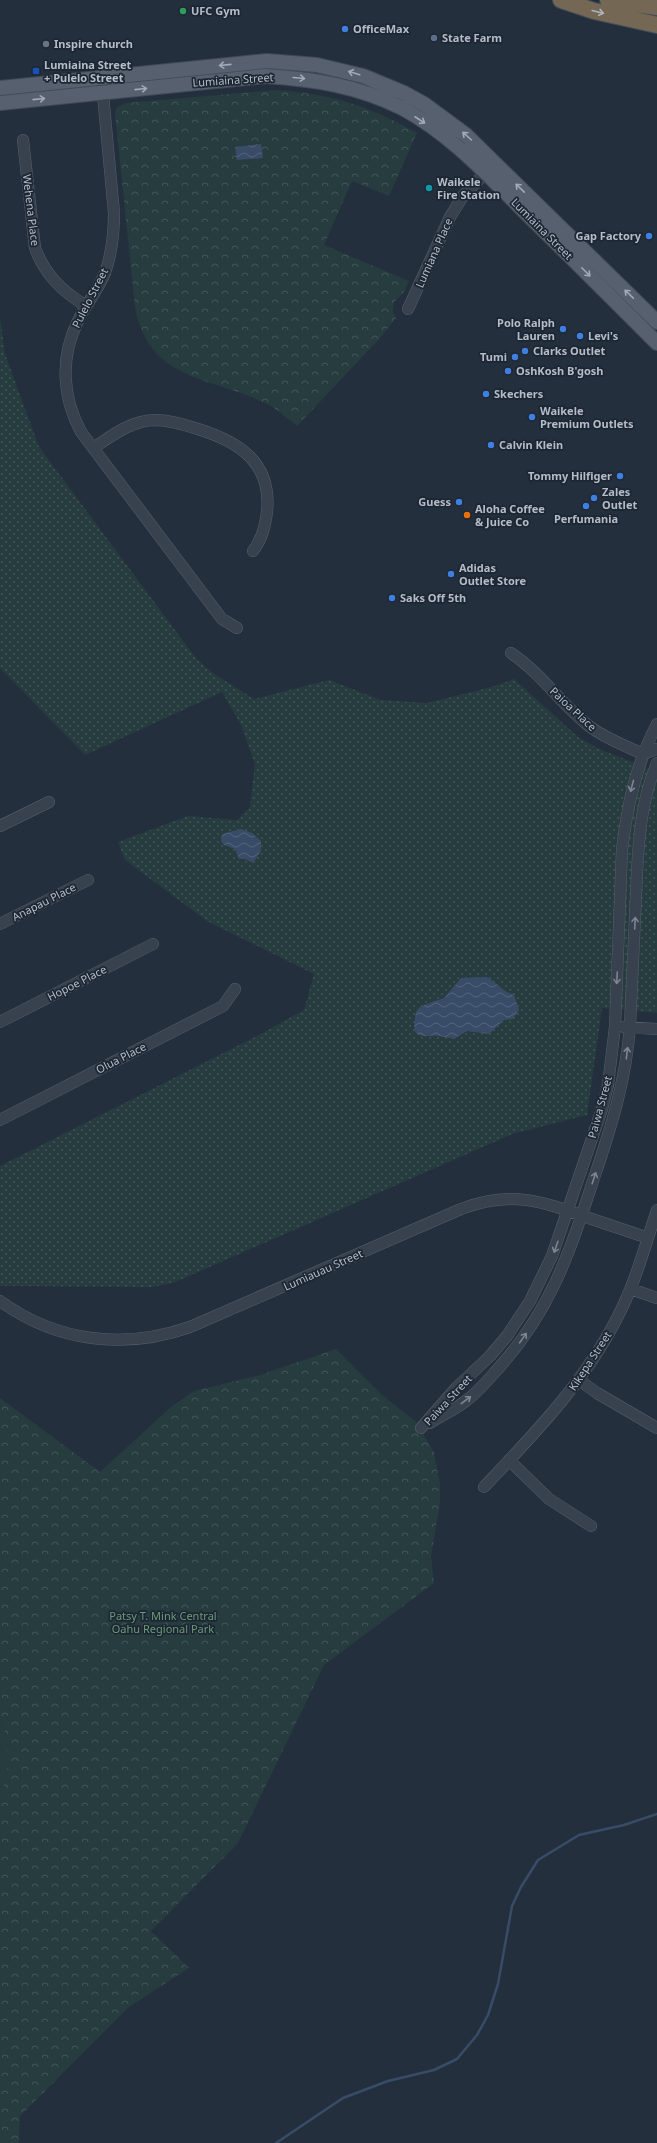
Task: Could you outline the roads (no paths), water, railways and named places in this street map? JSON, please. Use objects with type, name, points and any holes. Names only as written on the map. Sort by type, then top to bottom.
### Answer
[{"type":"highway","points":[[561,0],[594,11],[657,25]]},
{"type":"highway","points":[[608,0],[657,7]]},
{"type":"main road","name":"Lumiaina Street","points":[[0,88],[267,61],[317,65],[344,70],[382,83],[424,104],[466,135],[490,168],[657,343]]},
{"type":"main road","name":"Lumiaina Street","points":[[0,103],[265,76],[302,78],[332,83],[369,94],[402,108],[490,168],[657,322]]},
{"type":"street","name":"Pulelo Street","points":[[101,78],[114,213],[114,229],[112,245],[104,273],[74,329],[68,348],[65,371],[65,389],[73,417],[93,448],[222,619],[237,628]]},
{"type":"street","name":"Wehena Place","points":[[23,140],[35,248],[39,259],[54,282],[65,292],[86,306]]},
{"type":"street","name":"Lumiana Place","points":[[408,309],[450,217],[463,196],[490,168]]},
{"type":"street","points":[[93,448],[130,425],[153,420],[177,422],[217,435],[238,445],[256,465],[266,492],[268,504],[262,540],[253,551]]},
{"type":"street","name":"Paioa Place","points":[[511,653],[532,670],[590,727],[612,741],[643,754]]},
{"type":"street","name":"Paiwa Street","points":[[657,724],[643,754],[629,798],[622,850],[615,1027],[612,1057],[604,1103],[552,1256],[520,1317],[490,1356],[456,1388],[421,1428],[467,1400],[522,1340],[540,1313],[560,1276],[582,1215],[619,1102],[630,1028],[639,838],[651,777],[657,763]]},
{"type":"street","points":[[651,777],[643,754],[657,749]]},
{"type":"street","points":[[0,826],[49,802]]},
{"type":"street","name":"Anapau Place","points":[[0,924],[88,880]]},
{"type":"street","name":"Hopoe Place","points":[[0,1022],[153,944]]},
{"type":"street","name":"Olua Place","points":[[0,1120],[223,1006],[235,989]]},
{"type":"street","points":[[615,1027],[657,1029]]},
{"type":"street","name":"Lumiauau Street","points":[[0,1301],[30,1320],[66,1334],[107,1340],[150,1338],[190,1327],[473,1205],[514,1198],[531,1199],[568,1210],[648,1238]]},
{"type":"street","name":"Kikepa Street","points":[[484,1487],[556,1410],[579,1380],[604,1342],[630,1289],[657,1210]]},
{"type":"street","points":[[630,1289],[657,1298]]},
{"type":"street","points":[[579,1380],[597,1393],[657,1428]]},
{"type":"street","points":[[509,1460],[550,1499],[591,1526]]},
{"type":"water","points":[[261,144],[263,158],[237,160],[235,147]]},
{"type":"water","points":[[241,829],[252,833],[261,841],[261,851],[253,863],[245,859],[239,859],[235,849],[224,845],[221,841],[222,834]]},
{"type":"water","points":[[487,977],[507,992],[514,995],[519,1010],[513,1019],[504,1020],[489,1034],[467,1031],[454,1039],[439,1036],[424,1036],[415,1032],[414,1025],[416,1012],[421,1006],[444,998],[461,978]]},
{"type":"waterway","points":[[276,2143],[343,2098],[388,2081],[434,2070],[457,2059],[477,2035],[488,2015],[498,1984],[512,1906],[521,1887],[538,1860],[579,1835],[624,1825],[657,1814]]},
{"type":"place","name":"UFC Gym","points":[[183,11]]},
{"type":"place","name":"OfficeMax","points":[[345,29]]},
{"type":"place","name":"State Farm","points":[[434,38]]},
{"type":"place","name":"Inspire church","points":[[46,44]]},
{"type":"place","name":"Lumiaina Street + Pulelo Street","points":[[36,71]]},
{"type":"place","name":"Waikele Fire Station","points":[[429,188]]},
{"type":"place","name":"Gap Factory","points":[[649,236]]},
{"type":"place","name":"Polo Ralph Lauren","points":[[563,329]]},
{"type":"place","name":"Levi's","points":[[580,336]]},
{"type":"place","name":"Clarks Outlet","points":[[525,351]]},
{"type":"place","name":"Tumi","points":[[515,357]]},
{"type":"place","name":"OshKosh B'gosh","points":[[508,371]]},
{"type":"place","name":"Skechers","points":[[486,394]]},
{"type":"place","name":"Waikele Premium Outlets","points":[[532,417]]},
{"type":"place","name":"Calvin Klein","points":[[491,445]]},
{"type":"place","name":"Tommy Hilfiger","points":[[620,476]]},
{"type":"place","name":"Zales Outlet","points":[[594,498]]},
{"type":"place","name":"Guess","points":[[459,502]]},
{"type":"place","name":"Perfumania","points":[[586,506]]},
{"type":"place","name":"Aloha Coffee & Juice Co","points":[[467,515]]},
{"type":"place","name":"Adidas Outlet Store","points":[[451,574]]},
{"type":"place","name":"Saks Off 5th","points":[[392,598]]},
{"type":"park label","name":"Patsy T. Mink Central Oahu Regional Park","points":[[163,1622]]}]
